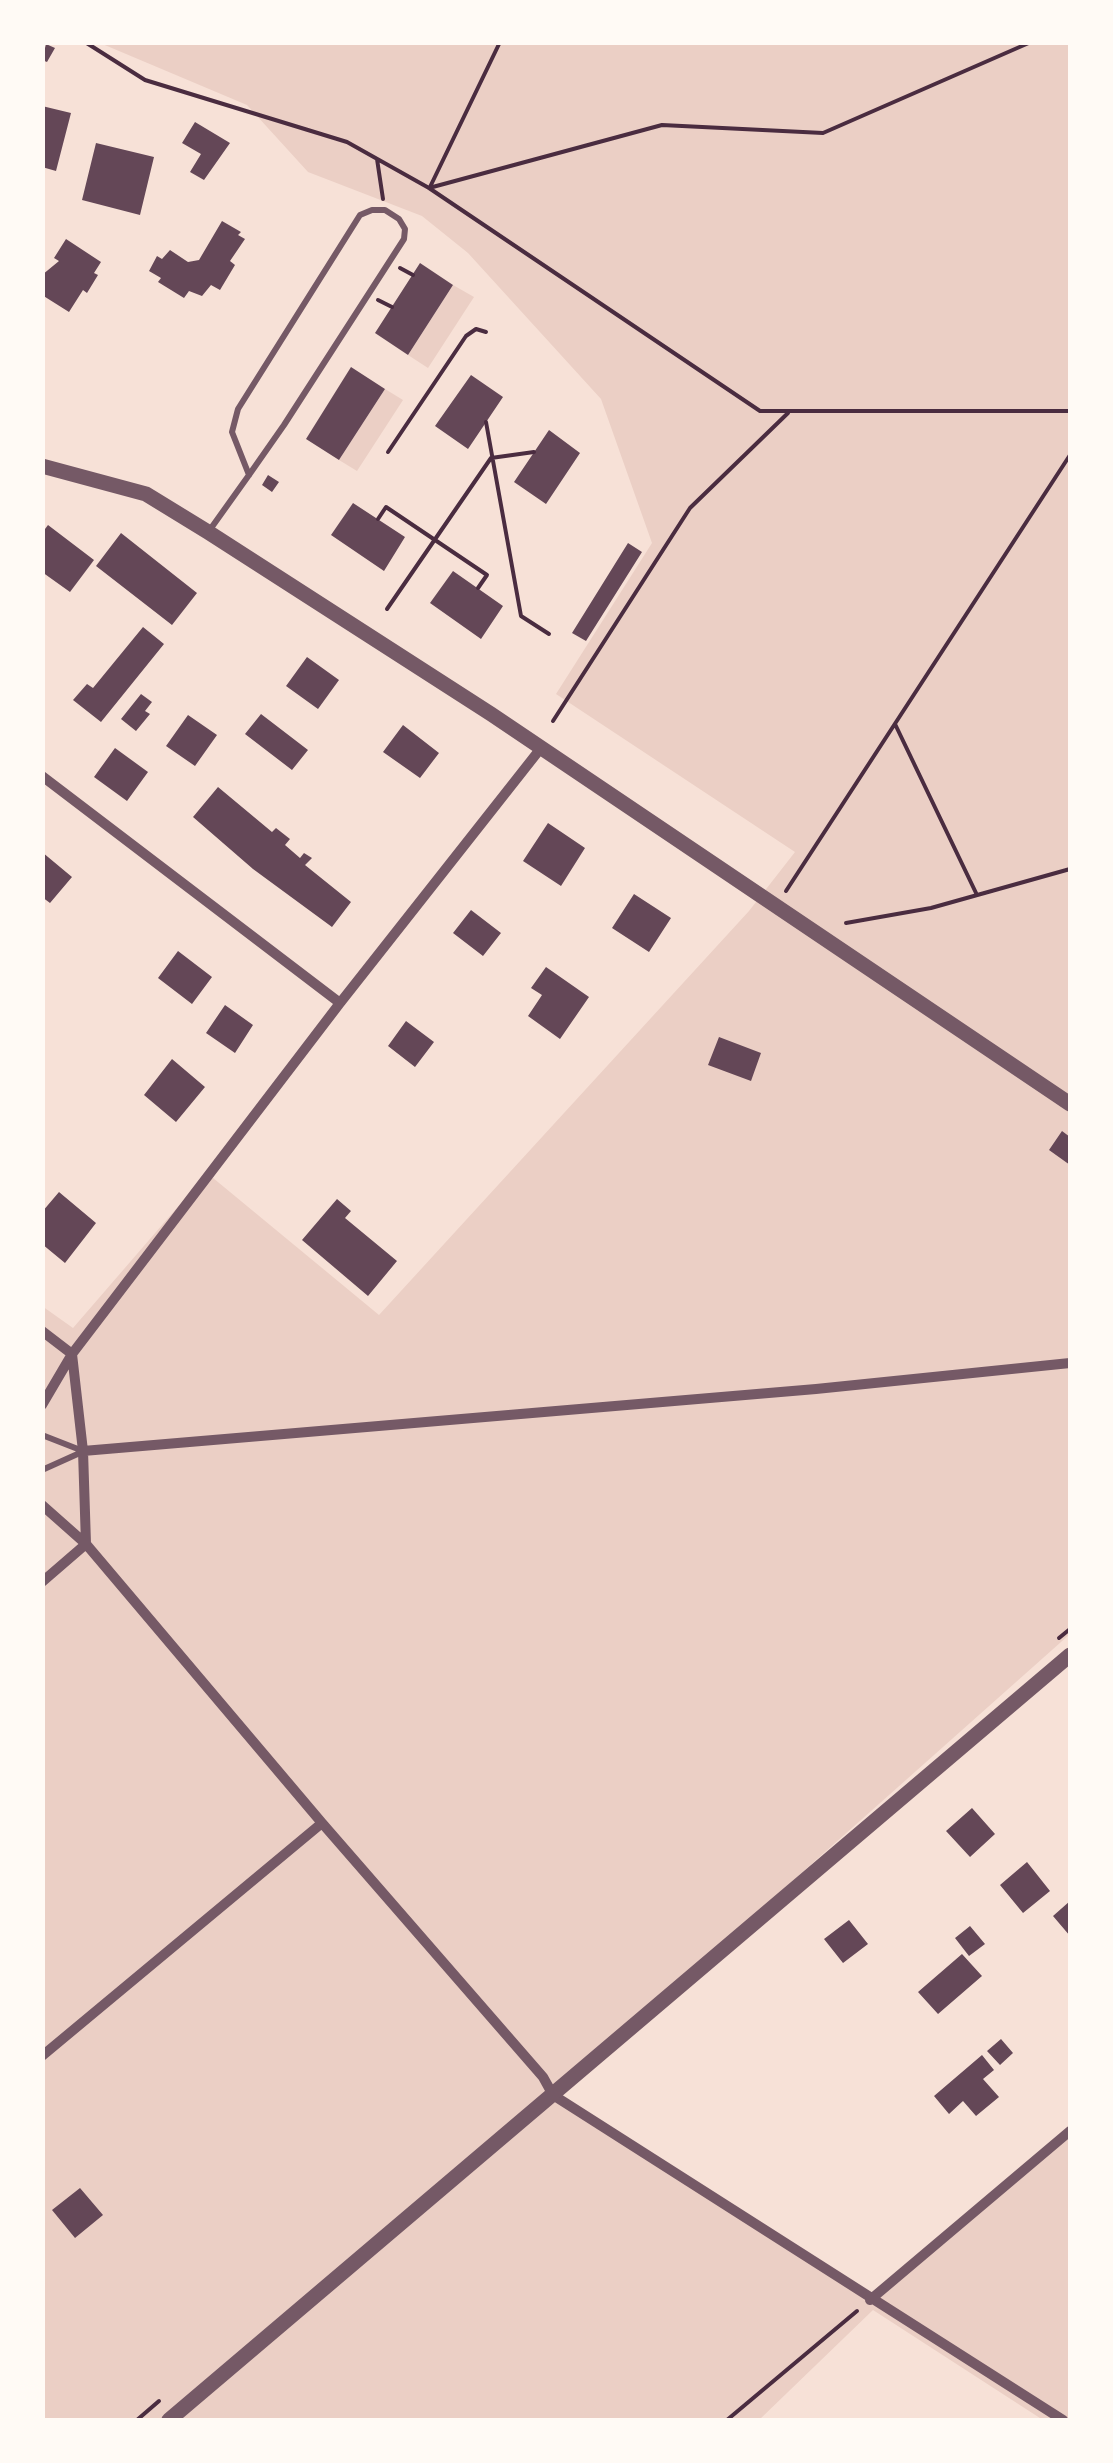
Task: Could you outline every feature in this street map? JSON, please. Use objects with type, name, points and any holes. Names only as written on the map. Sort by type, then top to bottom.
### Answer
[{"type":"street","points":[[42,466],[146,494],[208,532],[541,748],[1070,1104]]},
{"type":"street","points":[[42,1404],[72,1354],[541,748]]},
{"type":"street","points":[[42,776],[340,1003]]},
{"type":"street","points":[[42,1330],[72,1354],[84,1451],[86,1544]]},
{"type":"street","points":[[84,1451],[1070,1363]]},
{"type":"street","points":[[42,1506],[86,1544],[553,2094],[1063,2420]]},
{"type":"street","points":[[42,1582],[86,1544]]},
{"type":"street","points":[[169,2420],[1070,1655]]},
{"type":"street","points":[[42,2056],[322,1823]]},
{"type":"street","points":[[870,2300],[1070,2131]]},
{"type":"lane","points":[[208,532],[249,475],[404,239],[405,228],[385,210],[360,215],[238,408],[232,432],[249,475]]},
{"type":"lane","points":[[42,1435],[84,1451]]},
{"type":"lane","points":[[42,1470],[84,1451]]},
{"type":"path","points":[[85,42],[146,80],[347,142],[429,188],[760,411],[1070,411]]},
{"type":"path","points":[[429,188],[500,42]]},
{"type":"path","points":[[429,188],[662,126],[822,133],[1031,42]]},
{"type":"path","points":[[377,159],[385,210]]},
{"type":"path","points":[[400,268],[413,275]]},
{"type":"path","points":[[378,299],[392,307]]},
{"type":"path","points":[[388,452],[466,336],[476,329],[486,332]]},
{"type":"path","points":[[553,721],[690,508],[790,411]]},
{"type":"path","points":[[486,422],[521,616],[549,634]]},
{"type":"path","points":[[387,609],[491,458],[534,452]]},
{"type":"path","points":[[776,906],[1070,455]]},
{"type":"path","points":[[378,520],[386,507],[486,575],[478,588]]},
{"type":"path","points":[[895,724],[977,895]]},
{"type":"path","points":[[846,923],[931,908],[1070,868]]},
{"type":"path","points":[[727,2420],[870,2300]]},
{"type":"shaded area","points":[[100,43],[1070,43],[1070,1634],[553,2094],[870,2299],[1070,2131],[1070,2420],[1043,2420],[873,2310],[759,2420],[43,2420],[42,1306],[73,1328],[207,1173],[379,1315],[749,911],[795,852],[556,694],[652,543],[601,399],[468,253],[422,216],[308,172],[247,105]]},
{"type":"shaded area","points":[[453,285],[474,297],[428,368],[408,355]]},
{"type":"shaded area","points":[[385,389],[403,400],[357,471],[339,460]]},
{"type":"building","points":[[46,44],[55,48],[47,62],[42,60]]},
{"type":"building","points":[[42,106],[71,113],[56,171],[42,167]]},
{"type":"building","points":[[195,122],[230,143],[204,180],[190,172],[201,154],[182,143]]},
{"type":"building","points":[[96,143],[154,157],[140,215],[82,200]]},
{"type":"building","points":[[222,221],[241,232],[238,235],[245,239],[230,261],[235,265],[220,290],[211,285],[202,296],[189,291],[184,298],[158,282],[161,278],[149,271],[157,256],[162,259],[170,250],[188,262],[199,260]]},
{"type":"building","points":[[66,239],[101,262],[87,293],[83,290],[69,312],[42,295],[42,275],[59,261],[54,258]]},
{"type":"building","points":[[420,263],[453,285],[408,355],[375,333]]},
{"type":"building","points":[[351,367],[385,389],[339,460],[306,439]]},
{"type":"building","points":[[471,375],[503,397],[468,449],[435,426]]},
{"type":"building","points":[[549,430],[580,453],[546,504],[514,482]]},
{"type":"building","points":[[268,475],[279,482],[272,492],[262,485]]},
{"type":"building","points":[[353,503],[405,537],[384,571],[331,535]]},
{"type":"building","points":[[48,525],[94,560],[70,592],[42,572],[42,533]]},
{"type":"building","points":[[121,533],[197,593],[172,625],[96,566]]},
{"type":"building","points":[[628,543],[642,552],[586,641],[572,633]]},
{"type":"building","points":[[453,571],[503,606],[481,639],[430,603]]},
{"type":"building","points":[[143,627],[164,644],[101,722],[73,700],[87,684],[93,688]]},
{"type":"building","points":[[307,657],[339,680],[318,709],[286,686]]},
{"type":"building","points":[[141,694],[152,702],[145,711],[150,714],[136,731],[121,719]]},
{"type":"building","points":[[261,714],[308,750],[292,770],[245,734]]},
{"type":"building","points":[[188,715],[217,735],[195,766],[166,746]]},
{"type":"building","points":[[403,725],[439,753],[420,778],[383,752]]},
{"type":"building","points":[[115,748],[148,772],[127,801],[94,777]]},
{"type":"building","points":[[218,787],[272,832],[276,828],[290,839],[285,845],[300,858],[304,853],[312,858],[305,865],[351,902],[332,927],[253,869],[193,817]]},
{"type":"building","points":[[548,823],[585,848],[561,886],[523,861]]},
{"type":"building","points":[[42,852],[72,877],[50,903],[42,897]]},
{"type":"building","points":[[634,894],[671,918],[649,952],[612,928]]},
{"type":"building","points":[[471,910],[501,933],[483,956],[453,933]]},
{"type":"building","points":[[178,951],[212,977],[192,1004],[158,978]]},
{"type":"building","points":[[546,967],[589,997],[560,1039],[528,1016],[542,995],[531,988]]},
{"type":"building","points":[[225,1005],[253,1025],[235,1053],[206,1033]]},
{"type":"building","points":[[406,1021],[434,1042],[415,1067],[388,1046]]},
{"type":"building","points":[[719,1037],[761,1053],[751,1081],[708,1065]]},
{"type":"building","points":[[172,1059],[205,1087],[176,1122],[144,1095]]},
{"type":"building","points":[[1062,1131],[1070,1137],[1070,1165],[1049,1150]]},
{"type":"building","points":[[59,1192],[96,1223],[65,1263],[42,1244],[42,1212]]},
{"type":"building","points":[[337,1199],[351,1211],[345,1218],[397,1261],[368,1296],[302,1240]]},
{"type":"building","points":[[972,1808],[995,1834],[970,1857],[946,1831]]},
{"type":"building","points":[[1027,1862],[1050,1891],[1023,1913],[1000,1885]]},
{"type":"building","points":[[1070,1901],[1070,1936],[1053,1916]]},
{"type":"building","points":[[849,1920],[868,1944],[843,1963],[824,1939]]},
{"type":"building","points":[[970,1926],[985,1944],[969,1956],[955,1938]]},
{"type":"building","points":[[962,1954],[982,1976],[938,2014],[918,1992]]},
{"type":"building","points":[[1001,2039],[1013,2053],[1000,2065],[987,2051]]},
{"type":"building","points":[[982,2055],[994,2070],[983,2079],[999,2097],[976,2116],[963,2101],[949,2114],[934,2096]]},
{"type":"building","points":[[80,2188],[103,2215],[75,2238],[52,2210]]}]
